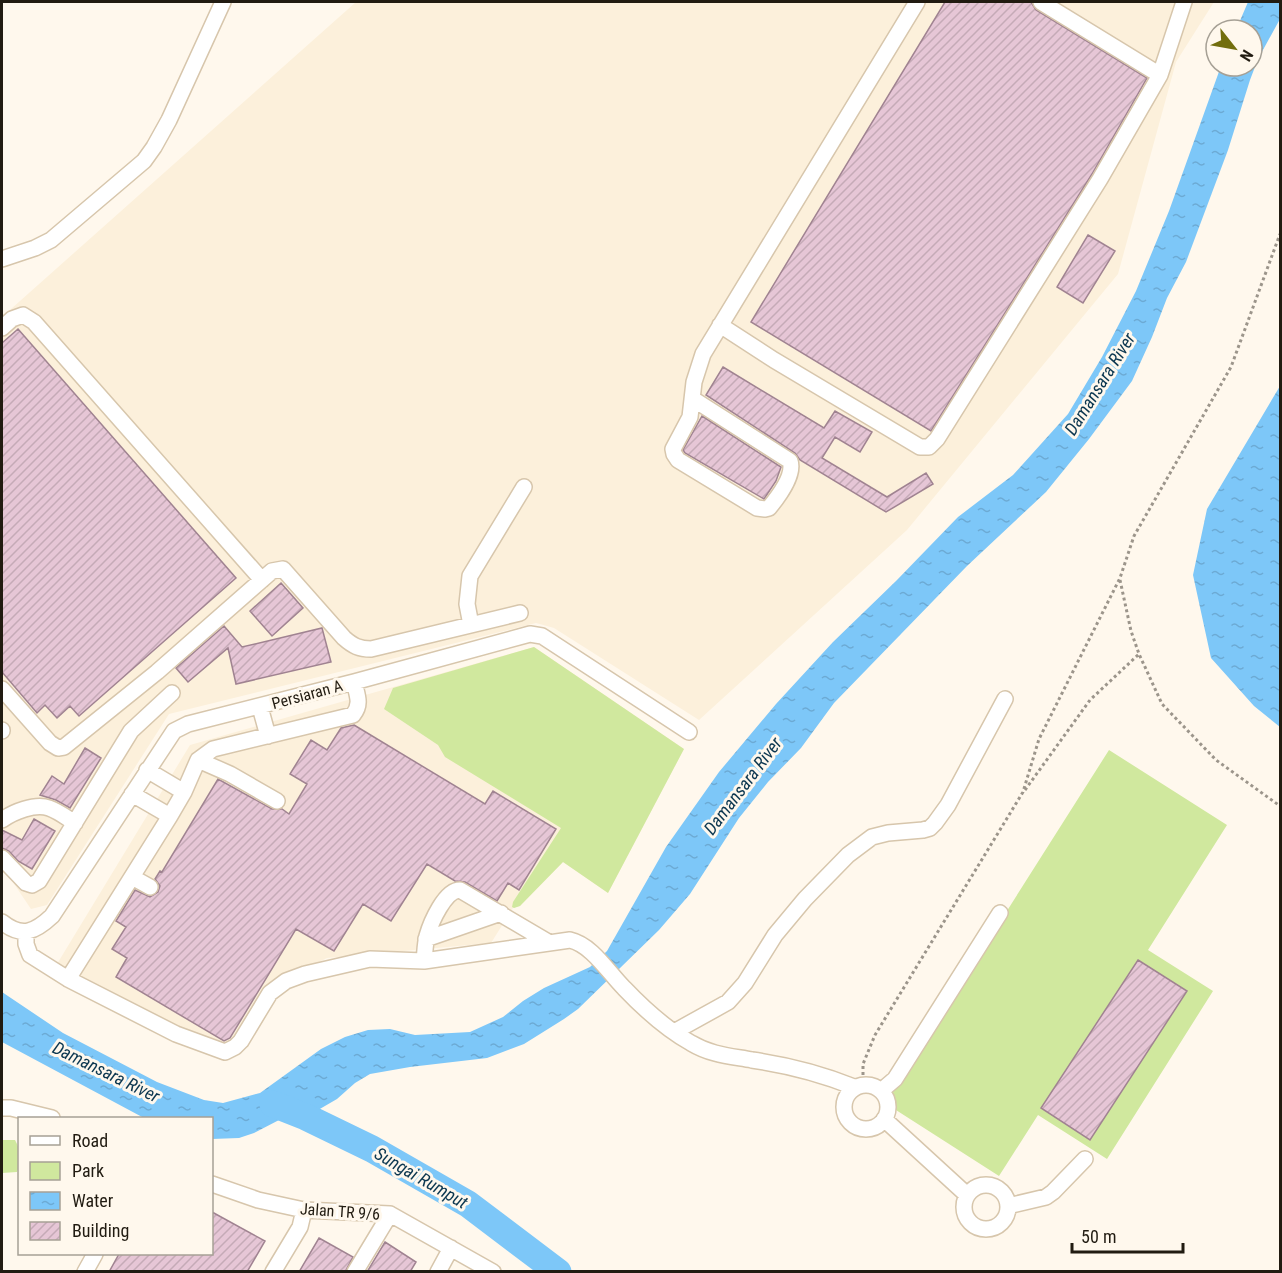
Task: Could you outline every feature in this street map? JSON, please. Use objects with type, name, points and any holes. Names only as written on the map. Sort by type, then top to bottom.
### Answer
[{"type":"street","points":[[2,259],[51,240],[144,161],[169,120],[223,2]]},
{"type":"street","points":[[693,399],[790,461],[791,473],[770,508],[765,510],[757,508],[675,457],[673,449],[690,417],[698,366],[720,325],[917,2]]},
{"type":"street","points":[[1041,2],[1160,75]]},
{"type":"street","points":[[720,325],[920,447],[929,447],[937,439],[1087,199],[1160,75],[1184,2]]},
{"type":"street","points":[[2,328],[12,319],[23,315],[33,322],[262,580]]},
{"type":"street","points":[[471,625],[467,604],[470,576],[524,487]]},
{"type":"street","points":[[2,689],[50,743],[58,748],[64,747],[157,672],[272,571],[283,569],[344,638],[352,646],[361,649],[371,649],[520,613]]},
{"type":"street","name":"Persiaran A","points":[[26,932],[39,928],[52,916],[174,731],[188,724],[260,707],[530,634],[542,636],[689,732]]},
{"type":"street","points":[[68,979],[170,816],[198,760],[213,749],[353,715],[359,702],[354,682]]},
{"type":"street","points":[[2,858],[26,883],[32,885],[39,881],[131,731],[172,693]]},
{"type":"street","points":[[674,1032],[728,1002],[745,983],[775,934],[848,855],[872,837],[923,830],[935,823],[948,805],[1005,699]]},
{"type":"street","points":[[260,707],[268,736]]},
{"type":"street","points":[[198,760],[230,774],[277,801]]},
{"type":"street","points":[[147,770],[184,792]]},
{"type":"street","points":[[132,794],[170,816]]},
{"type":"street","points":[[2,820],[11,813],[28,808],[47,807],[75,823]]},
{"type":"street","points":[[132,877],[150,887]]},
{"type":"street","points":[[424,961],[430,926],[449,893],[455,890],[460,890],[548,942]]},
{"type":"street","points":[[426,939],[501,913]]},
{"type":"street","points":[[881,1091],[895,1079],[1000,913]]},
{"type":"street","points":[[2,922],[20,932],[26,932],[30,955],[68,979],[176,1034],[225,1052],[242,1041],[270,993],[286,981],[305,974],[370,959],[424,961],[570,940],[577,942],[591,953],[625,989],[674,1032],[692,1044],[720,1056],[752,1059],[858,1086],[875,1087],[881,1091],[888,1105],[884,1119],[872,1128],[856,1127],[850,1123],[843,1109],[844,1101],[858,1086]]},
{"type":"street","points":[[2,1108],[11,1108],[45,1117]]},
{"type":"street","points":[[884,1119],[967,1195]]},
{"type":"street","points":[[1008,1206],[1046,1197],[1085,1159]]},
{"type":"street","name":"Jalan TR 9/6","points":[[213,1184],[258,1200],[304,1210],[390,1214],[493,1272]]},
{"type":"street","points":[[982,1185],[991,1185],[1000,1190],[1008,1206],[1002,1223],[994,1228],[976,1227],[968,1221],[964,1213],[967,1195],[974,1188],[982,1185]]},
{"type":"street","points":[[273,1272],[300,1227],[304,1210]]},
{"type":"street","points":[[355,1272],[390,1214]]},
{"type":"street","points":[[438,1272],[451,1248]]},
{"type":"street","points":[[85,1272],[94,1255]]},
{"type":"path","points":[[1023,792],[1039,739],[1120,578],[1134,536],[1231,367],[1281,234]]},
{"type":"path","points":[[1120,578],[1131,631],[1162,704],[1216,760],[1281,806]]},
{"type":"path","points":[[858,1086],[863,1064],[875,1035],[1023,792],[1090,700],[1139,654]]},
{"type":"shaded area","points":[[356,2],[1214,2],[1176,62],[1118,274],[907,530],[699,720],[554,628],[536,623],[169,714],[47,905],[31,909],[2,866],[2,317]]},
{"type":"shaded area","points":[[534,647],[684,749],[608,893],[563,862],[520,906],[513,908],[491,943],[327,958],[287,978],[237,1039],[224,1049],[98,990],[57,964],[190,745]]},
{"type":"green space","points":[[534,647],[684,749],[608,893],[563,862],[520,906],[514,908],[512,907],[513,902],[561,828],[445,757],[438,745],[384,709],[393,688]]},
{"type":"green space","points":[[1109,750],[1227,825],[1148,950],[1213,991],[1107,1159],[1038,1115],[999,1176],[885,1103]]},
{"type":"green space","points":[[2,1140],[15,1140],[18,1148],[17,1172],[2,1173]]},
{"type":"water","points":[[1248,2],[1280,2],[1280,19],[1264,48],[1264,18],[1241,18]]},
{"type":"water","name":"Damansara River","points":[[1217,78],[1251,78],[1228,150],[1186,262],[1167,298],[1132,381],[1046,492],[967,566],[834,703],[801,748],[768,782],[739,818],[690,894],[659,930],[578,1009],[564,1019],[524,1044],[487,1058],[370,1074],[355,1083],[337,1099],[306,1117],[281,1119],[239,1138],[213,1139],[213,1117],[142,1117],[2,1042],[2,992],[63,1033],[157,1082],[204,1100],[223,1103],[260,1093],[321,1049],[345,1037],[368,1030],[390,1029],[415,1035],[470,1032],[503,1017],[544,988],[590,967],[607,951],[666,847],[719,772],[776,704],[833,642],[958,517],[1013,475],[1068,414],[1102,357],[1136,291],[1169,211]]},
{"type":"water","points":[[1280,386],[1280,727],[1254,706],[1211,658],[1193,575],[1207,509]]},
{"type":"building","points":[[945,2],[1031,2],[1036,10],[1147,78],[1092,174],[931,431],[751,322]]},
{"type":"building","points":[[1088,235],[1115,251],[1083,303],[1057,287]]},
{"type":"building","points":[[18,329],[236,578],[79,716],[70,706],[57,718],[45,705],[37,713],[2,672],[2,343]]},
{"type":"building","points":[[723,367],[824,428],[835,411],[872,432],[860,452],[835,437],[822,458],[887,497],[926,473],[933,484],[886,512],[800,460],[795,453],[706,395]]},
{"type":"building","points":[[702,416],[781,467],[776,481],[764,499],[685,453],[683,450]]},
{"type":"building","points":[[281,583],[303,608],[272,636],[250,611]]},
{"type":"building","points":[[224,626],[242,647],[322,628],[331,662],[236,684],[228,648],[188,682],[176,668]]},
{"type":"building","points":[[354,725],[485,804],[493,791],[556,829],[519,890],[508,883],[497,901],[465,882],[455,881],[427,864],[391,921],[363,904],[334,951],[296,929],[230,1038],[224,1041],[116,977],[127,958],[112,949],[126,927],[116,921],[135,890],[150,897],[158,892],[160,886],[155,879],[160,871],[162,872],[218,779],[272,809],[282,809],[289,814],[307,784],[290,774],[311,740],[327,750],[341,728]]},
{"type":"building","points":[[85,748],[101,758],[70,808],[40,795],[52,776],[64,784]]},
{"type":"building","points":[[34,819],[55,831],[32,869],[2,848],[2,830],[22,840]]},
{"type":"building","points":[[1138,960],[1187,991],[1090,1140],[1041,1108]]},
{"type":"building","points":[[213,1213],[265,1241],[247,1272],[109,1272],[118,1255],[213,1255]]},
{"type":"building","points":[[319,1238],[353,1257],[345,1272],[299,1272]]},
{"type":"building","points":[[385,1242],[416,1262],[410,1272],[367,1272]]},
{"type":"waterway","name":"Sungai Rumput","points":[[273,1104],[306,1117],[372,1149],[468,1204],[558,1272]]}]
